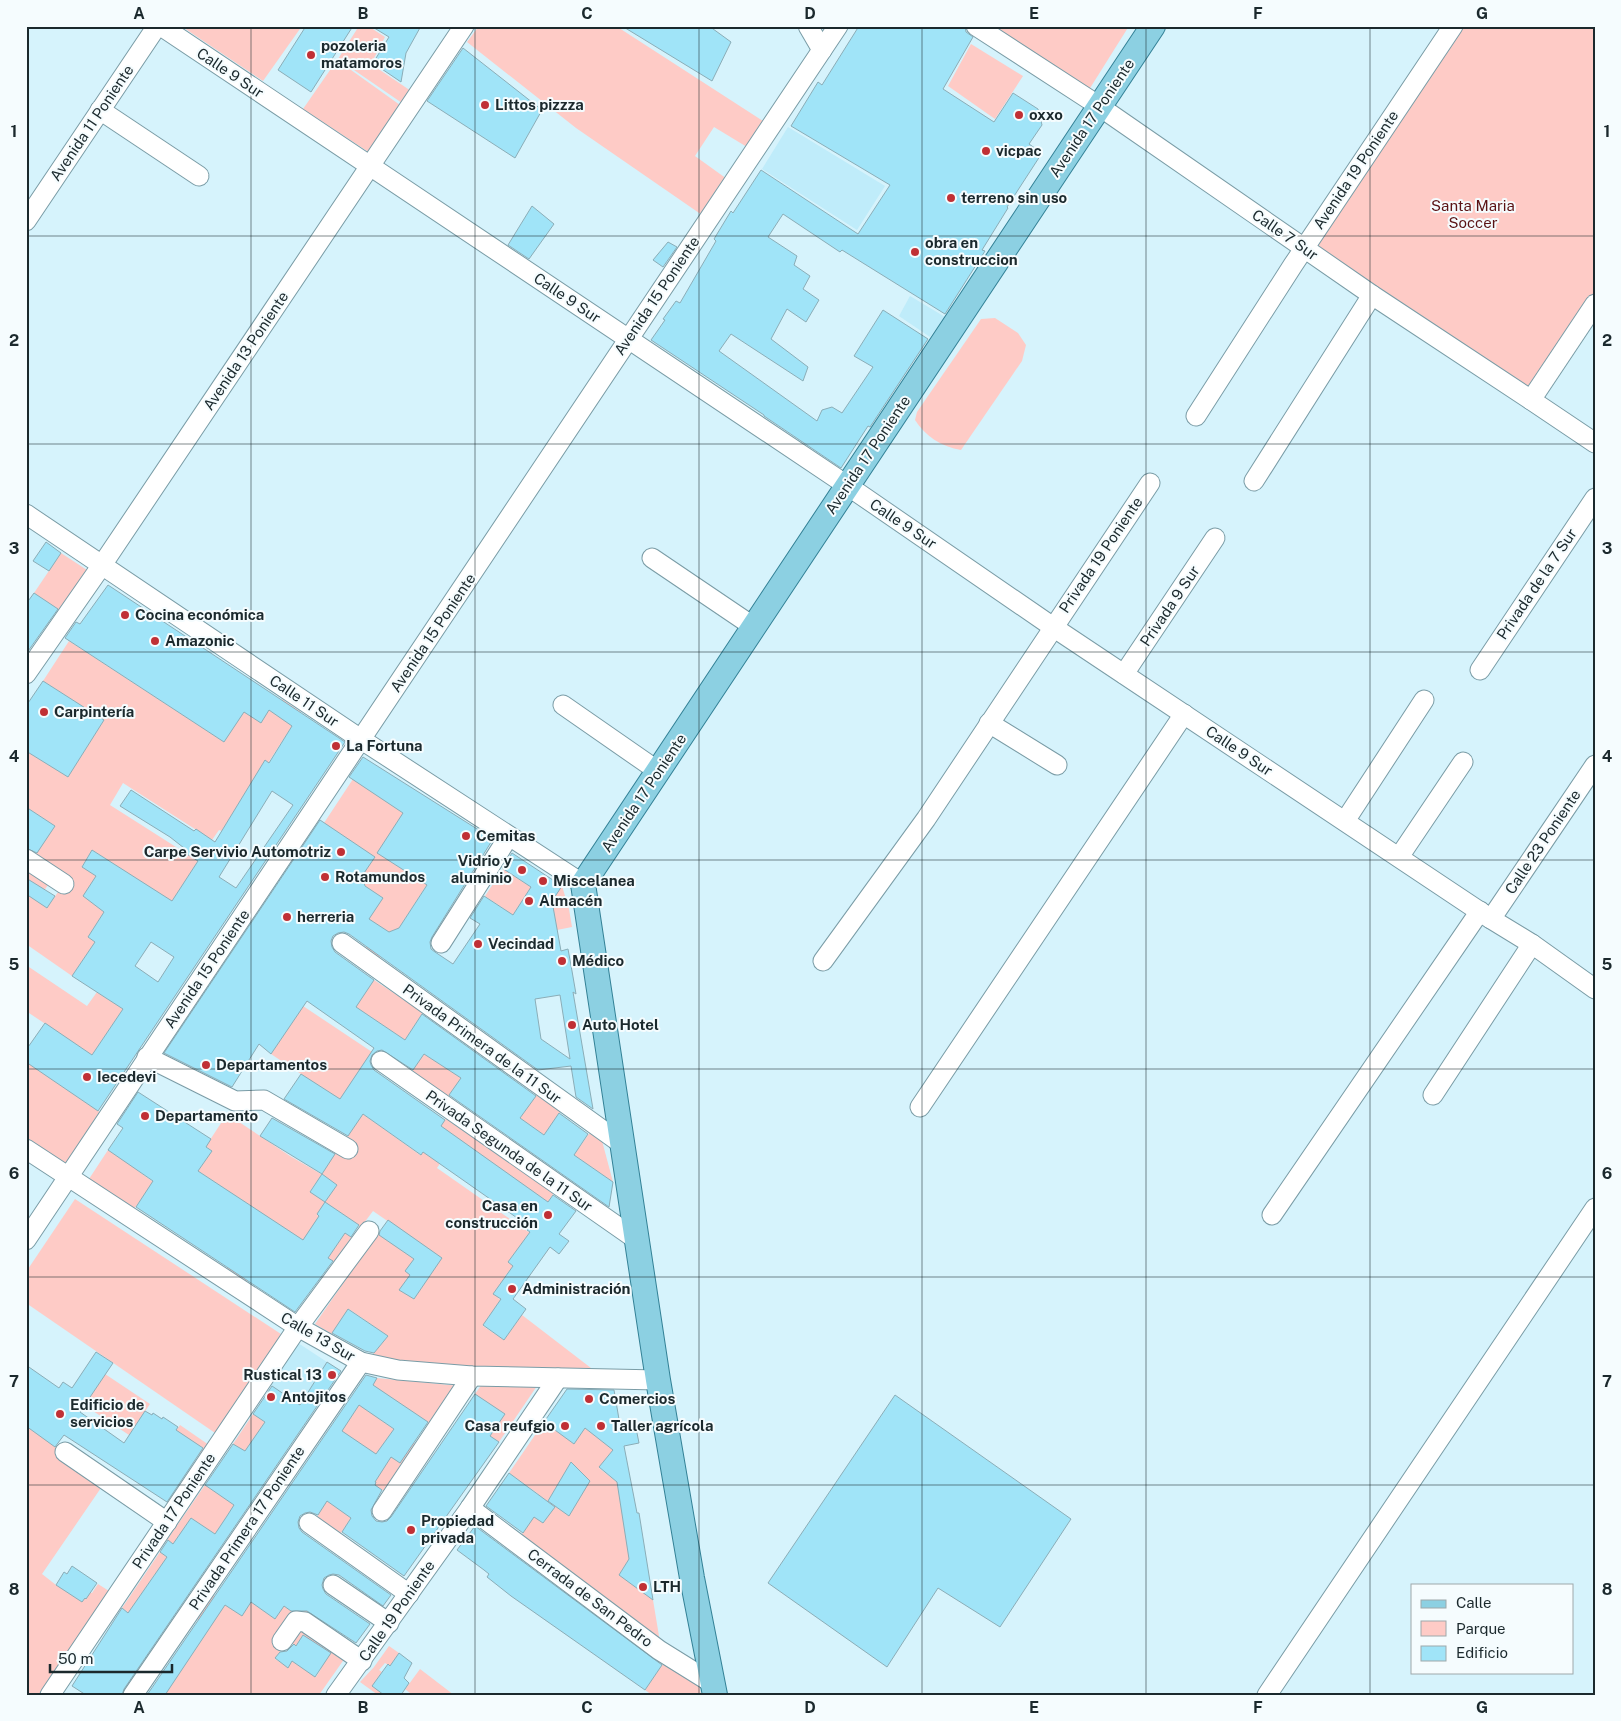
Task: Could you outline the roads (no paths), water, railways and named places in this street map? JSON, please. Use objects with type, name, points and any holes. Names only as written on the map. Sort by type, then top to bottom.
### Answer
[{"type":"main road","name":"Avenida 17 Poniente","points":[[583,884],[1153,26]]},
{"type":"main road","points":[[583,884],[658,1380],[692,1578],[714,1689]]},
{"type":"street","name":"Avenida 11 Poniente","points":[[26,221],[159,26]]},
{"type":"street","name":"Calle 9 Sur","points":[[159,26],[848,486],[1053,627],[1485,915],[1532,944],[1595,989]]},
{"type":"street","name":"Avenida 13 Poniente","points":[[26,674],[102,565],[464,26]]},
{"type":"street","points":[[808,26],[822,50]]},
{"type":"street","name":"Calle 7 Sur","points":[[976,26],[1100,107],[1372,296],[1595,443]]},
{"type":"street","name":"Avenida 19 Poniente","points":[[1196,416],[1304,249],[1453,26]]},
{"type":"street","name":"Avenida 15 Poniente","points":[[26,1240],[822,50],[831,27]]},
{"type":"street","points":[[100,110],[199,176]]},
{"type":"street","points":[[1254,481],[1372,296]]},
{"type":"street","points":[[1531,400],[1595,304]]},
{"type":"street","name":"Privada 19 Poniente","points":[[823,961],[926,819],[1150,482]]},
{"type":"street","name":"Privada de la 7 Sur","points":[[1480,670],[1595,498]]},
{"type":"street","name":"Calle 11 Sur","points":[[26,514],[362,740],[583,884]]},
{"type":"street","name":"Privada 9 Sur","points":[[1124,674],[1215,538]]},
{"type":"street","points":[[652,558],[754,626]]},
{"type":"street","points":[[1345,821],[1424,700]]},
{"type":"street","points":[[563,705],[658,771]]},
{"type":"street","points":[[920,1107],[1184,714]]},
{"type":"street","points":[[989,723],[1057,765]]},
{"type":"street","points":[[1399,857],[1463,762]]},
{"type":"street","name":"Calle 23 Poniente","points":[[1272,1215],[1485,915],[1595,765]]},
{"type":"street","points":[[441,943],[509,836]]},
{"type":"street","points":[[26,858],[64,884]]},
{"type":"street","name":"Privada Primera de la 11 Sur","points":[[342,943],[622,1144]]},
{"type":"street","points":[[1433,1095],[1532,944]]},
{"type":"street","points":[[147,1057],[236,1101],[264,1100],[348,1149]]},
{"type":"street","name":"Privada Segunda de la 11 Sur","points":[[381,1061],[637,1240]]},
{"type":"street","name":"Calle 13 Sur","points":[[26,1149],[298,1327],[361,1362],[398,1370],[472,1376],[658,1380]]},
{"type":"street","points":[[1267,1695],[1588,1233],[1595,1208]]},
{"type":"street","name":"Privada 17 Poniente","points":[[50,1695],[298,1327],[369,1230]]},
{"type":"street","name":"Privada Primera 17 Poniente","points":[[133,1695],[361,1362]]},
{"type":"street","points":[[382,1511],[472,1376]]},
{"type":"street","name":"Calle 19 Poniente","points":[[336,1695],[362,1662],[470,1508],[558,1378]]},
{"type":"street","points":[[65,1452],[166,1522]]},
{"type":"street","name":"Cerrada de San Pedro","points":[[470,1508],[714,1689]]},
{"type":"street","points":[[309,1523],[409,1594]]},
{"type":"street","points":[[333,1585],[389,1623]]},
{"type":"street","points":[[282,1642],[296,1621],[305,1622],[362,1662]]},
{"type":"place","name":"pozoleria matamoros","points":[[311,55]]},
{"type":"place","name":"Littos pizzza","points":[[485,105]]},
{"type":"place","name":"oxxo","points":[[1019,115]]},
{"type":"place","name":"vicpac","points":[[986,151]]},
{"type":"place","name":"terreno sin uso","points":[[951,198]]},
{"type":"place","name":"obra en construccion","points":[[915,252]]},
{"type":"place","name":"Cocina económica","points":[[125,615]]},
{"type":"place","name":"Amazonic","points":[[155,641]]},
{"type":"place","name":"Carpintería","points":[[44,712]]},
{"type":"place","name":"La Fortuna","points":[[336,746]]},
{"type":"place","name":"Cemitas","points":[[466,836]]},
{"type":"place","name":"Carpe Servivio Automotriz","points":[[341,852]]},
{"type":"place","name":"Vidrio y aluminio","points":[[522,870]]},
{"type":"place","name":"Rotamundos","points":[[325,877]]},
{"type":"place","name":"Miscelanea","points":[[543,881]]},
{"type":"place","name":"Almacén","points":[[529,901]]},
{"type":"place","name":"herreria","points":[[287,917]]},
{"type":"place","name":"Vecindad","points":[[478,944]]},
{"type":"place","name":"Médico","points":[[562,961]]},
{"type":"place","name":"Auto Hotel","points":[[572,1025]]},
{"type":"place","name":"Departamentos","points":[[206,1065]]},
{"type":"place","name":"Iecedevi","points":[[87,1077]]},
{"type":"place","name":"Departamento","points":[[145,1116]]},
{"type":"place","name":"Casa en construcción","points":[[548,1215]]},
{"type":"place","name":"Administración","points":[[512,1289]]},
{"type":"place","name":"Rustical 13","points":[[332,1375]]},
{"type":"place","name":"Antojitos","points":[[271,1397]]},
{"type":"place","name":"Comercios","points":[[589,1399]]},
{"type":"place","name":"Edificio de servicios","points":[[60,1414]]},
{"type":"place","name":"Casa reufgio","points":[[565,1426]]},
{"type":"place","name":"Taller agrícola","points":[[601,1426]]},
{"type":"place","name":"Propiedad privada","points":[[411,1530]]},
{"type":"place","name":"LTH","points":[[643,1587]]},
{"type":"park label","name":"Santa Maria Soccer","points":[[1473,214]]}]
